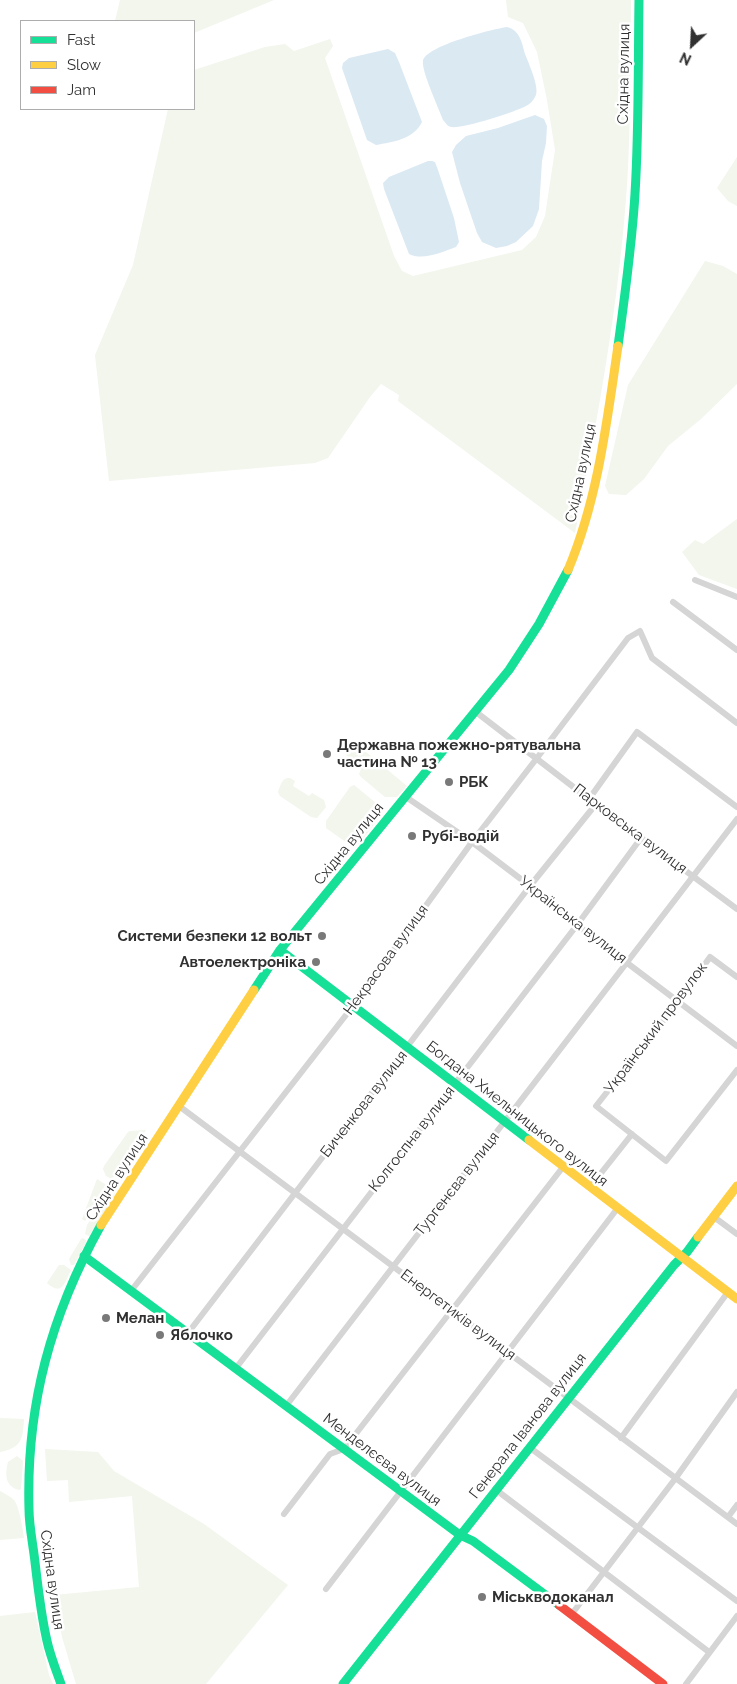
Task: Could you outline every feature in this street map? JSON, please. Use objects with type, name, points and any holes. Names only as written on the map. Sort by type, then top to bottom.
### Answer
[{"type":"street","name":"Східна вулиця","points":[[61,1684],[47,1642],[28,1512],[29,1464],[35,1407],[44,1362],[59,1314],[84,1256],[105,1219],[280,950],[476,712],[528,643],[550,606],[568,567],[590,508],[608,408],[627,283],[637,142],[639,0]]},
{"type":"street","points":[[695,580],[737,597]]},
{"type":"street","points":[[673,602],[737,650]]},
{"type":"street","name":"Некрасова вулиця","points":[[131,1291],[353,1006],[472,842],[628,638],[640,631],[652,658],[737,723]]},
{"type":"street","name":"Парковська вулиця","points":[[476,712],[589,799],[737,908]]},
{"type":"street","points":[[589,799],[637,732],[737,807]]},
{"type":"street","name":"Українська вулиця","points":[[406,796],[472,842],[577,925],[737,1046]]},
{"type":"street","name":"Биченкова вулиця","points":[[188,1333],[530,886],[596,804]]},
{"type":"street","name":"Тургенєва вулиця","points":[[286,1406],[737,819]]},
{"type":"street","name":"Колгоспна вулиця","points":[[236,1368],[642,838]]},
{"type":"street","name":"Богдана Хмельницького вулиця","points":[[280,950],[737,1299]]},
{"type":"street","name":"Український провулок","points":[[737,977],[710,957],[678,1002],[596,1106],[666,1160],[737,1070]]},
{"type":"street","name":"Енергетиків вулиця","points":[[179,1106],[737,1524]]},
{"type":"street","points":[[590,1187],[632,1134]]},
{"type":"street","points":[[284,1514],[330,1454],[344,1449],[563,1167]]},
{"type":"street","name":"Генерала Іванова вулиця","points":[[343,1684],[674,1264],[688,1252],[737,1186]]},
{"type":"street","points":[[326,1589],[617,1209]]},
{"type":"street","points":[[714,1217],[737,1234]]},
{"type":"street","name":"Менделєєва вулиця","points":[[84,1256],[460,1535],[473,1541],[663,1684]]},
{"type":"street","points":[[621,1438],[728,1292]]},
{"type":"street","points":[[571,1615],[675,1479],[737,1392]]},
{"type":"street","points":[[529,1447],[737,1601]]},
{"type":"street","points":[[495,1490],[710,1652]]},
{"type":"street","points":[[728,1518],[737,1505]]},
{"type":"street","points":[[686,1684],[737,1616]]},
{"type":"shaded area","points":[[120,0],[274,0],[195,33],[195,20],[115,20]]},
{"type":"shaded area","points":[[506,0],[631,0],[627,185],[619,273],[607,360],[575,533],[398,401],[399,395],[381,384],[328,458],[315,463],[109,481],[95,355],[133,265],[168,110],[195,110],[195,70],[265,47],[285,44],[294,51],[330,39],[333,46],[325,58],[394,256],[402,271],[413,276],[522,250],[536,237],[545,216],[555,150],[547,100],[537,52],[523,23],[508,17]]},
{"type":"shaded area","points":[[507,27],[518,34],[521,41],[535,81],[537,91],[534,99],[520,109],[500,116],[457,127],[448,126],[443,120],[431,90],[423,61],[427,55],[447,44]]},
{"type":"shaded area","points":[[388,49],[395,53],[422,122],[414,132],[402,139],[376,145],[367,140],[342,68],[343,63],[349,58]]},
{"type":"shaded area","points":[[535,115],[544,119],[547,126],[542,161],[539,209],[533,226],[516,242],[496,248],[482,242],[477,233],[452,152],[456,145],[466,136],[498,128]]},
{"type":"shaded area","points":[[737,157],[737,206],[728,201],[717,188]]},
{"type":"shaded area","points":[[428,161],[435,162],[454,218],[459,242],[456,247],[420,257],[409,254],[383,183],[389,177]]},
{"type":"shaded area","points":[[705,261],[723,266],[737,274],[737,384],[701,419],[668,446],[644,479],[626,495],[609,494],[605,486],[628,385]]},
{"type":"shaded area","points":[[737,519],[737,589],[699,575],[682,552],[695,540],[703,544]]},
{"type":"shaded area","points":[[354,742],[407,786],[397,797],[385,797],[361,777],[359,774],[362,767],[346,755]]},
{"type":"shaded area","points":[[287,778],[295,781],[293,786],[309,796],[312,793],[324,800],[326,807],[317,818],[311,817],[280,796],[278,792],[280,786],[283,780]]},
{"type":"shaded area","points":[[354,785],[381,807],[382,814],[359,844],[350,845],[326,828],[326,821],[350,787]]},
{"type":"shaded area","points":[[146,1130],[112,1179],[106,1176],[103,1169],[104,1166],[128,1132]]},
{"type":"shaded area","points":[[97,1179],[108,1186],[85,1221],[82,1219]]},
{"type":"shaded area","points":[[111,1189],[115,1193],[113,1199],[89,1236],[85,1234],[87,1225]]},
{"type":"shaded area","points":[[83,1238],[87,1241],[74,1265],[71,1265],[69,1259]]},
{"type":"shaded area","points":[[59,1265],[64,1265],[71,1270],[65,1283],[56,1289],[47,1283]]},
{"type":"shaded area","points":[[0,1418],[24,1419],[20,1442],[12,1448],[0,1452]]},
{"type":"shaded area","points":[[45,1449],[98,1452],[114,1471],[204,1524],[288,1585],[206,1684],[76,1684],[62,1637],[54,1595],[139,1587],[132,1496],[69,1502],[68,1480],[47,1481]]},
{"type":"shaded area","points":[[17,1456],[23,1461],[21,1489],[19,1490],[11,1486],[6,1476],[8,1462]]},
{"type":"shaded area","points":[[0,1491],[11,1497],[16,1503],[24,1538],[0,1540]]},
{"type":"shaded area","points":[[35,1612],[49,1675],[53,1684],[0,1684],[0,1616]]},
{"type":"traffic: fast","points":[[618,346],[635,194],[638,122],[639,0]]},
{"type":"traffic: fast","points":[[254,990],[280,950],[509,670],[539,624],[568,570]]},
{"type":"traffic: fast","points":[[280,950],[529,1140]]},
{"type":"traffic: fast","points":[[61,1684],[45,1631],[30,1528],[29,1471],[32,1433],[37,1397],[55,1327],[83,1259],[101,1225]]},
{"type":"traffic: fast","points":[[343,1684],[698,1237]]},
{"type":"traffic: fast","points":[[84,1256],[460,1535],[473,1541],[559,1605]]},
{"type":"traffic: slow","points":[[568,570],[587,516],[594,488],[618,346]]},
{"type":"traffic: slow","points":[[101,1225],[254,990]]},
{"type":"traffic: slow","points":[[529,1140],[737,1299]]},
{"type":"traffic: slow","points":[[698,1237],[737,1186]]},
{"type":"traffic: jam","points":[[559,1605],[663,1684]]},
{"type":"place","name":"Державна пожежно-рятувальна частина № 13","points":[[327,754]]},
{"type":"place","name":"РБК","points":[[449,782]]},
{"type":"place","name":"Рубі-водій","points":[[412,836]]},
{"type":"place","name":"Системи безпеки 12 вольт","points":[[322,936]]},
{"type":"place","name":"Автоелектроніка","points":[[316,962]]},
{"type":"place","name":"Мелан","points":[[106,1318]]},
{"type":"place","name":"Яблочко","points":[[160,1335]]},
{"type":"place","name":"Міськводоканал","points":[[482,1597]]}]
